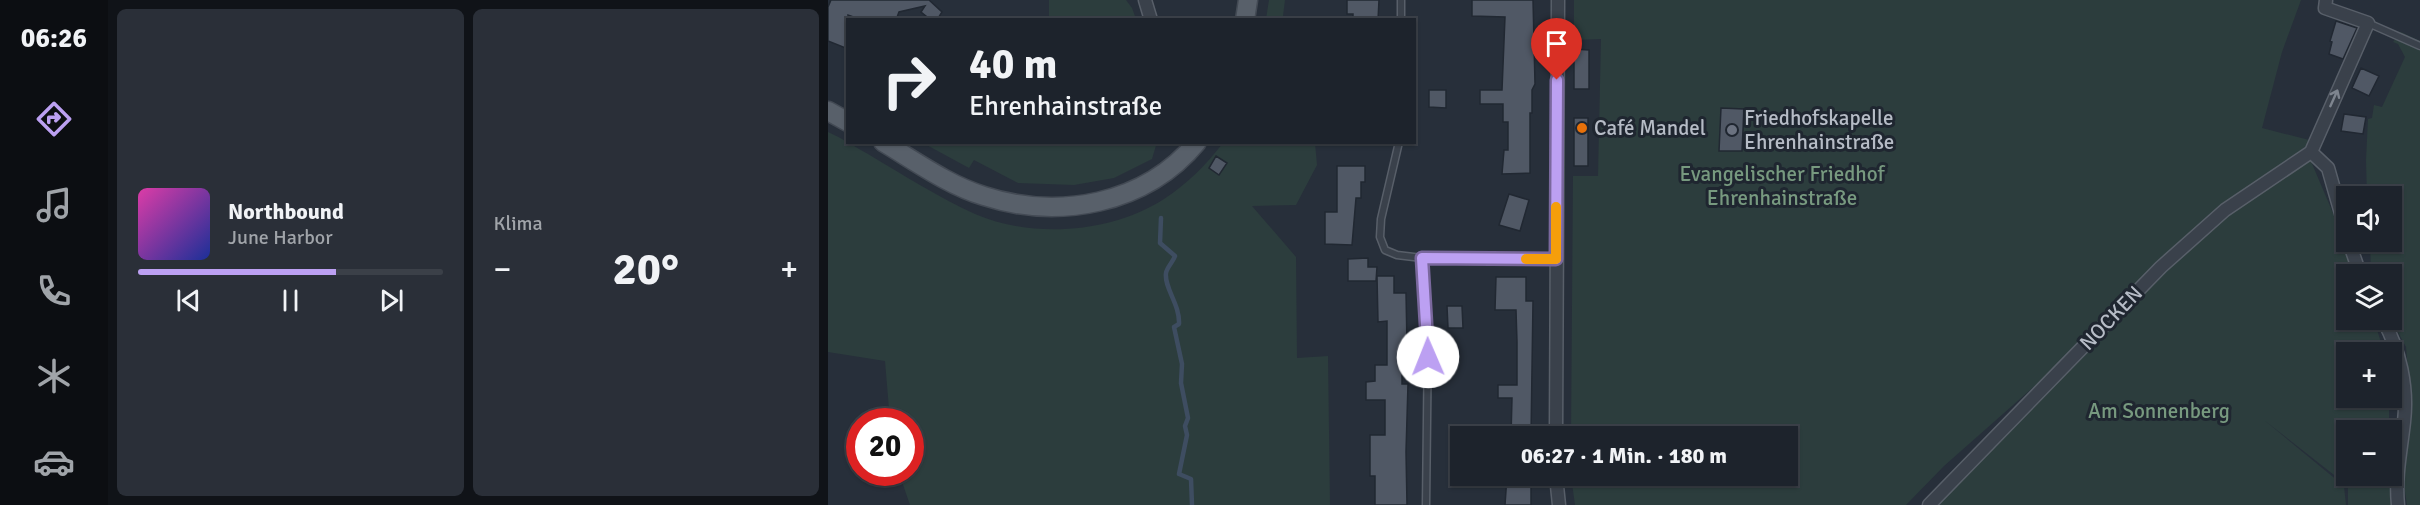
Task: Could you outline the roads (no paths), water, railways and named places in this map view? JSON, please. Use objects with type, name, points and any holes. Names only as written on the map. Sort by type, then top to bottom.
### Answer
[{"type":"main road","points":[[1245,18],[1248,0]]},
{"type":"main road","points":[[887,144],[965,188],[984,196],[1020,205],[1053,208],[1099,202],[1130,192],[1156,179],[1192,145]]},
{"type":"street","points":[[1145,0],[1150,18]]},
{"type":"street","points":[[1556,426],[1558,0]]},
{"type":"street","points":[[2326,0],[2325,8],[2368,23],[2310,152],[2328,168],[2336,196]]},
{"type":"street","name":"NOCKEN","points":[[1929,505],[2161,267],[2225,210],[2310,152]]},
{"type":"street","points":[[2388,330],[2403,380],[2406,404],[2396,488],[2398,505]]},
{"type":"street","points":[[1557,486],[1559,505]]},
{"type":"lane","points":[[1401,0],[1401,18]]},
{"type":"lane","points":[[2368,23],[2420,46]]},
{"type":"lane","points":[[1399,144],[1381,219],[1380,237],[1385,249],[1397,255],[1422,258],[1556,259]]},
{"type":"lane","points":[[1422,258],[1428,336],[1426,505]]},
{"type":"waterway","points":[[1161,218],[1160,243],[1175,256],[1167,271],[1166,279],[1179,317],[1179,324],[1174,327],[1182,364],[1181,383],[1188,418],[1179,474],[1191,479],[1192,505]]},
{"type":"place","name":"Café Mandel","points":[[1582,128]]},
{"type":"place","name":"Friedhofskapelle Ehrenhainstraße","points":[[1732,130]]},
{"type":"park label","name":"Evangelischer Friedhof Ehrenhainstraße","points":[[1782,186]]},
{"type":"park label","name":"Am Sonnenberg","points":[[2159,411]]}]
